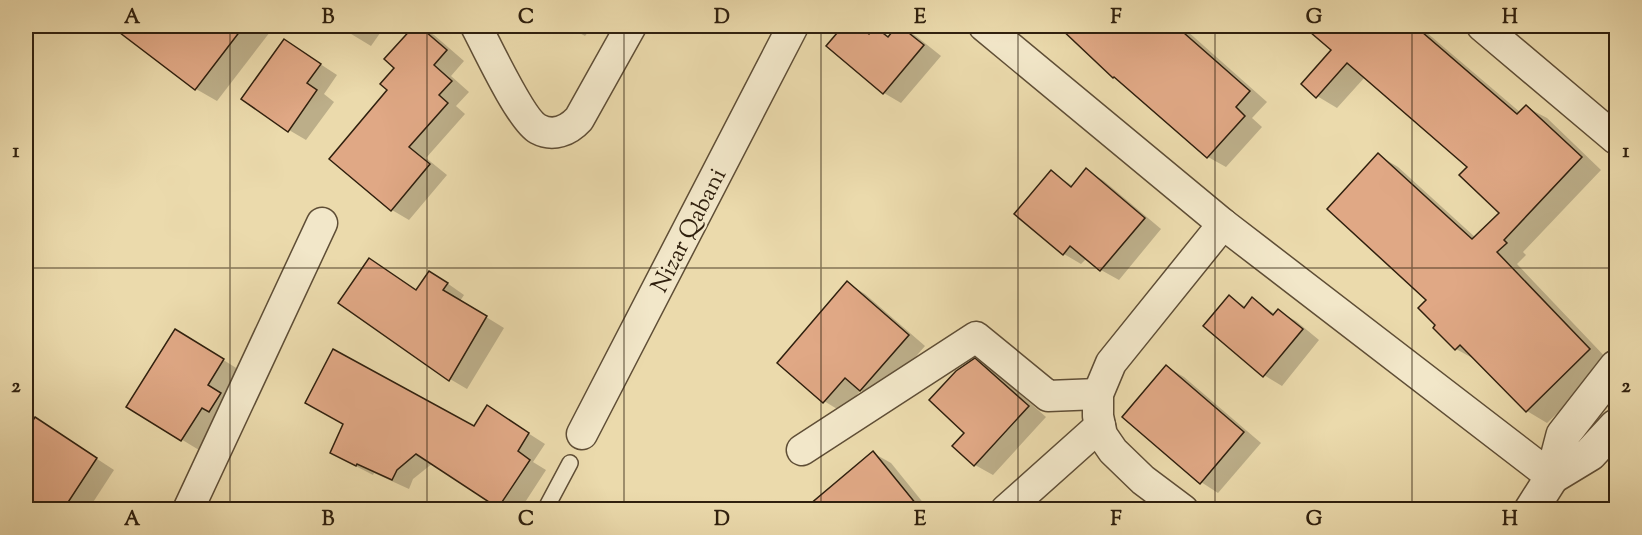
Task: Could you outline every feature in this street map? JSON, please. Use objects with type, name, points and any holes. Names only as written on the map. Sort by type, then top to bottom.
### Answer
[{"type":"street","points":[[476,26],[525,115],[536,128],[548,133],[571,128],[579,119],[631,26]]},
{"type":"street","name":"Nizar Qabani","points":[[582,434],[793,26]]},
{"type":"street","points":[[984,26],[1223,224],[1552,477]]},
{"type":"street","points":[[1482,26],[1617,139]]},
{"type":"street","points":[[188,510],[322,223]]},
{"type":"street","points":[[1184,510],[1143,480],[1113,452],[1101,435],[1098,394],[1111,363],[1223,224]]},
{"type":"street","points":[[802,450],[976,337],[1048,396],[1098,394]]},
{"type":"street","points":[[1531,510],[1552,477],[1563,435],[1617,367]]},
{"type":"street","points":[[1006,510],[1100,426]]},
{"type":"street","points":[[1552,477],[1590,454],[1617,426]]},
{"type":"lane","points":[[545,510],[570,463]]},
{"type":"building","points":[[111,26],[244,26],[195,90]]},
{"type":"building","points":[[414,26],[419,26],[447,50],[434,65],[452,81],[439,95],[448,103],[409,147],[430,164],[391,211],[329,159],[387,90],[380,84],[394,68],[384,59]]},
{"type":"building","points":[[843,26],[858,26],[869,34],[875,27],[888,37],[897,26],[900,26],[924,45],[883,94],[826,46]]},
{"type":"building","points":[[1058,26],[1176,26],[1250,91],[1236,107],[1245,116],[1207,158],[1113,78]]},
{"type":"building","points":[[1303,26],[1415,26],[1517,114],[1526,105],[1582,157],[1504,240],[1507,243],[1497,252],[1590,349],[1526,412],[1460,345],[1455,350],[1433,328],[1435,325],[1418,308],[1426,300],[1327,209],[1378,153],[1472,239],[1499,213],[1459,175],[1467,167],[1347,63],[1316,98],[1301,84],[1331,50]]},
{"type":"building","points":[[284,39],[321,64],[307,83],[317,90],[288,132],[241,99]]},
{"type":"building","points":[[1086,168],[1145,218],[1100,271],[1070,246],[1063,255],[1014,214],[1051,170],[1071,187]]},
{"type":"building","points":[[369,258],[416,290],[429,271],[448,283],[443,290],[487,316],[449,381],[338,303]]},
{"type":"building","points":[[847,281],[909,335],[860,391],[845,378],[823,403],[777,363]]},
{"type":"building","points":[[1229,295],[1244,308],[1252,297],[1273,315],[1278,309],[1303,329],[1263,377],[1203,326]]},
{"type":"building","points":[[175,329],[224,359],[208,385],[221,393],[209,412],[202,408],[181,441],[126,407]]},
{"type":"building","points":[[333,349],[474,426],[487,405],[529,433],[518,451],[530,460],[498,508],[416,454],[397,470],[392,480],[330,453],[343,424],[305,403]]},
{"type":"building","points":[[975,358],[1029,406],[974,466],[952,446],[964,433],[929,400],[956,371]]},
{"type":"building","points":[[1166,365],[1244,432],[1200,484],[1122,417]]},
{"type":"building","points":[[35,417],[97,458],[63,510],[43,510],[26,498],[26,432]]},
{"type":"building","points":[[873,451],[921,510],[803,510]]}]
